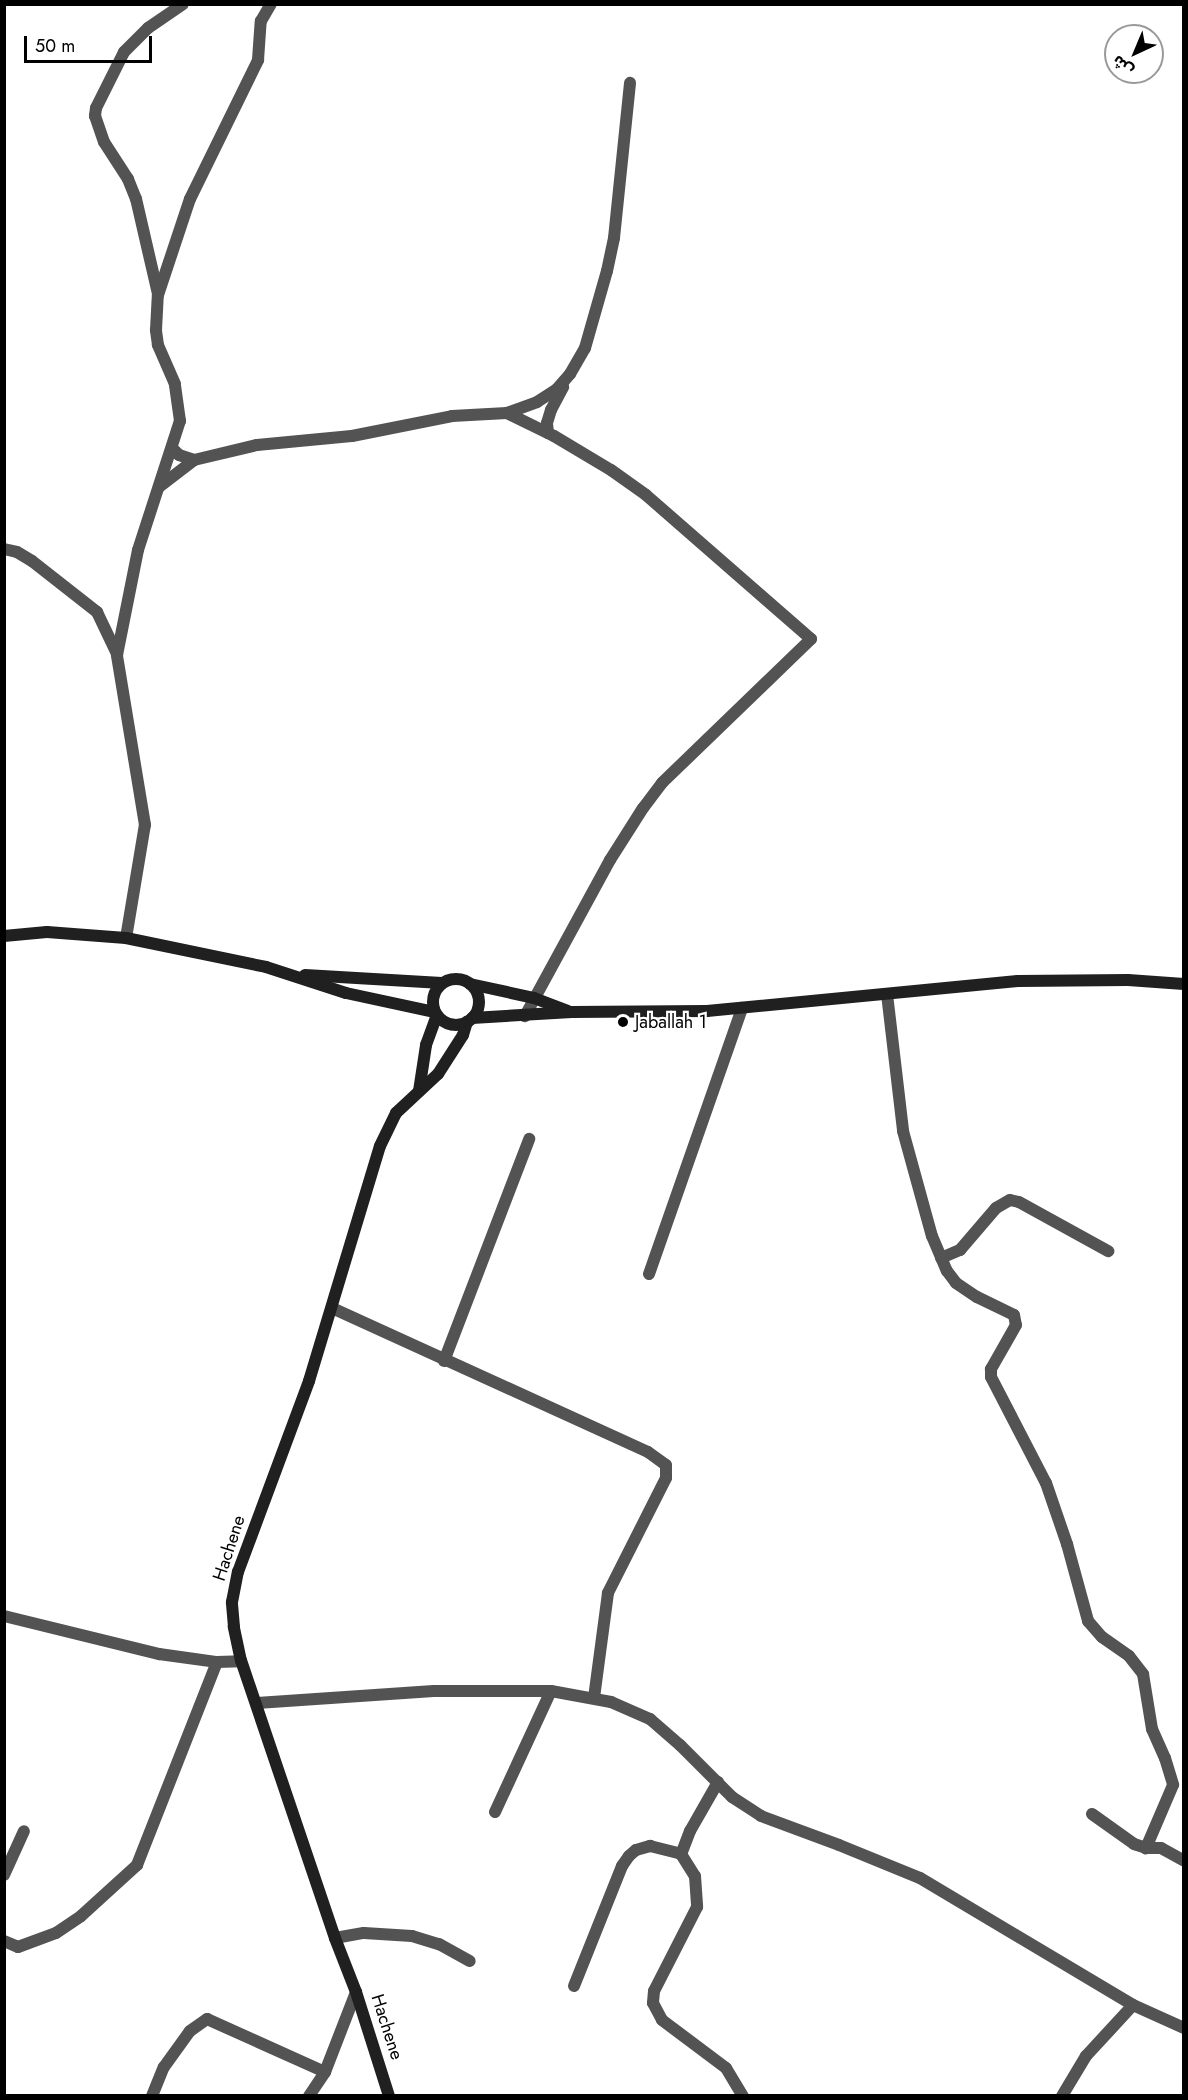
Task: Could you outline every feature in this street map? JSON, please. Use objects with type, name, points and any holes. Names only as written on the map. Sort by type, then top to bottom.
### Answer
[{"type":"main road","points":[[4,936],[47,932],[126,938],[295,975],[346,993],[436,1013],[450,1024],[470,1020],[572,1012],[742,1008],[1018,981],[1128,980],[1184,984]]},
{"type":"main road","points":[[295,975],[352,976],[442,983],[456,979],[534,998],[572,1012]]},
{"type":"main road","points":[[420,1091],[426,1045],[436,1013],[432,1002],[435,991],[442,983]]},
{"type":"main road","points":[[470,984],[478,997],[477,1012],[470,1020]]},
{"type":"main road","name":"Hachene","points":[[389,2096],[356,1992],[335,1938],[241,1661],[234,1628],[232,1602],[238,1572],[309,1381],[361,1202],[380,1146],[396,1113],[438,1074],[470,1020]]},
{"type":"street","points":[[158,295],[136,198],[128,179],[104,142],[95,117],[96,108],[123,52],[148,28],[183,4]]},
{"type":"street","points":[[117,655],[129,586],[148,510],[172,448],[180,408],[175,384],[158,345],[156,330],[158,295],[190,199],[258,60],[261,21],[271,4]]},
{"type":"street","points":[[548,433],[547,423],[551,410],[589,337],[614,238],[630,83]]},
{"type":"street","points":[[158,488],[195,460],[257,445],[352,436],[452,416],[507,412],[548,396],[570,374]]},
{"type":"street","points":[[507,412],[611,470],[645,495],[811,639],[677,769],[650,800],[610,860],[525,1016]]},
{"type":"street","points":[[172,448],[179,455],[195,460]]},
{"type":"street","points":[[4,549],[17,552],[32,561],[97,612],[117,655],[146,825],[126,938]]},
{"type":"street","points":[[887,994],[904,1140],[941,1258],[956,1283],[977,1297],[1008,1310],[1016,1319],[1013,1332],[992,1369],[991,1377],[1046,1483],[1067,1544],[1088,1621],[1102,1637],[1129,1656],[1143,1674],[1152,1730],[1173,1778],[1171,1792],[1146,1848]]},
{"type":"street","points":[[649,1274],[742,1008]]},
{"type":"street","points":[[444,1361],[529,1139]]},
{"type":"street","points":[[941,1258],[960,1250],[996,1208],[1010,1200],[1018,1202],[1108,1251]]},
{"type":"street","points":[[332,1308],[648,1452],[666,1465],[666,1478],[608,1593],[594,1698]]},
{"type":"street","points":[[4,1616],[159,1654],[217,1662],[241,1661]]},
{"type":"street","points":[[4,1941],[18,1947],[56,1933],[81,1916],[137,1865],[217,1662]]},
{"type":"street","points":[[257,1703],[434,1691],[550,1691],[612,1702],[650,1719],[732,1797],[761,1816],[920,1878],[1133,2005],[1184,2028]]},
{"type":"street","points":[[495,1812],[550,1691]]},
{"type":"street","points":[[681,1854],[690,1831],[718,1782]]},
{"type":"street","points":[[1171,1792],[1184,1788]]},
{"type":"street","points":[[1092,1814],[1134,1844],[1146,1848],[1161,1848],[1184,1861]]},
{"type":"street","points":[[4,1875],[24,1831]]},
{"type":"street","points":[[574,1986],[622,1866],[629,1856],[636,1850],[650,1846],[681,1854],[695,1876],[697,1907],[654,1991],[653,2002],[662,2020],[726,2068],[743,2096]]},
{"type":"street","points":[[335,1938],[364,1933],[412,1936],[439,1944],[470,1961]]},
{"type":"street","points":[[309,2096],[325,2072],[356,1992]]},
{"type":"street","points":[[1062,2096],[1086,2056],[1133,2005]]},
{"type":"street","points":[[152,2096],[164,2067],[190,2031],[207,2019],[325,2072]]},
{"type":"place","name":"Jaballah 1","points":[[623,1022]]}]
